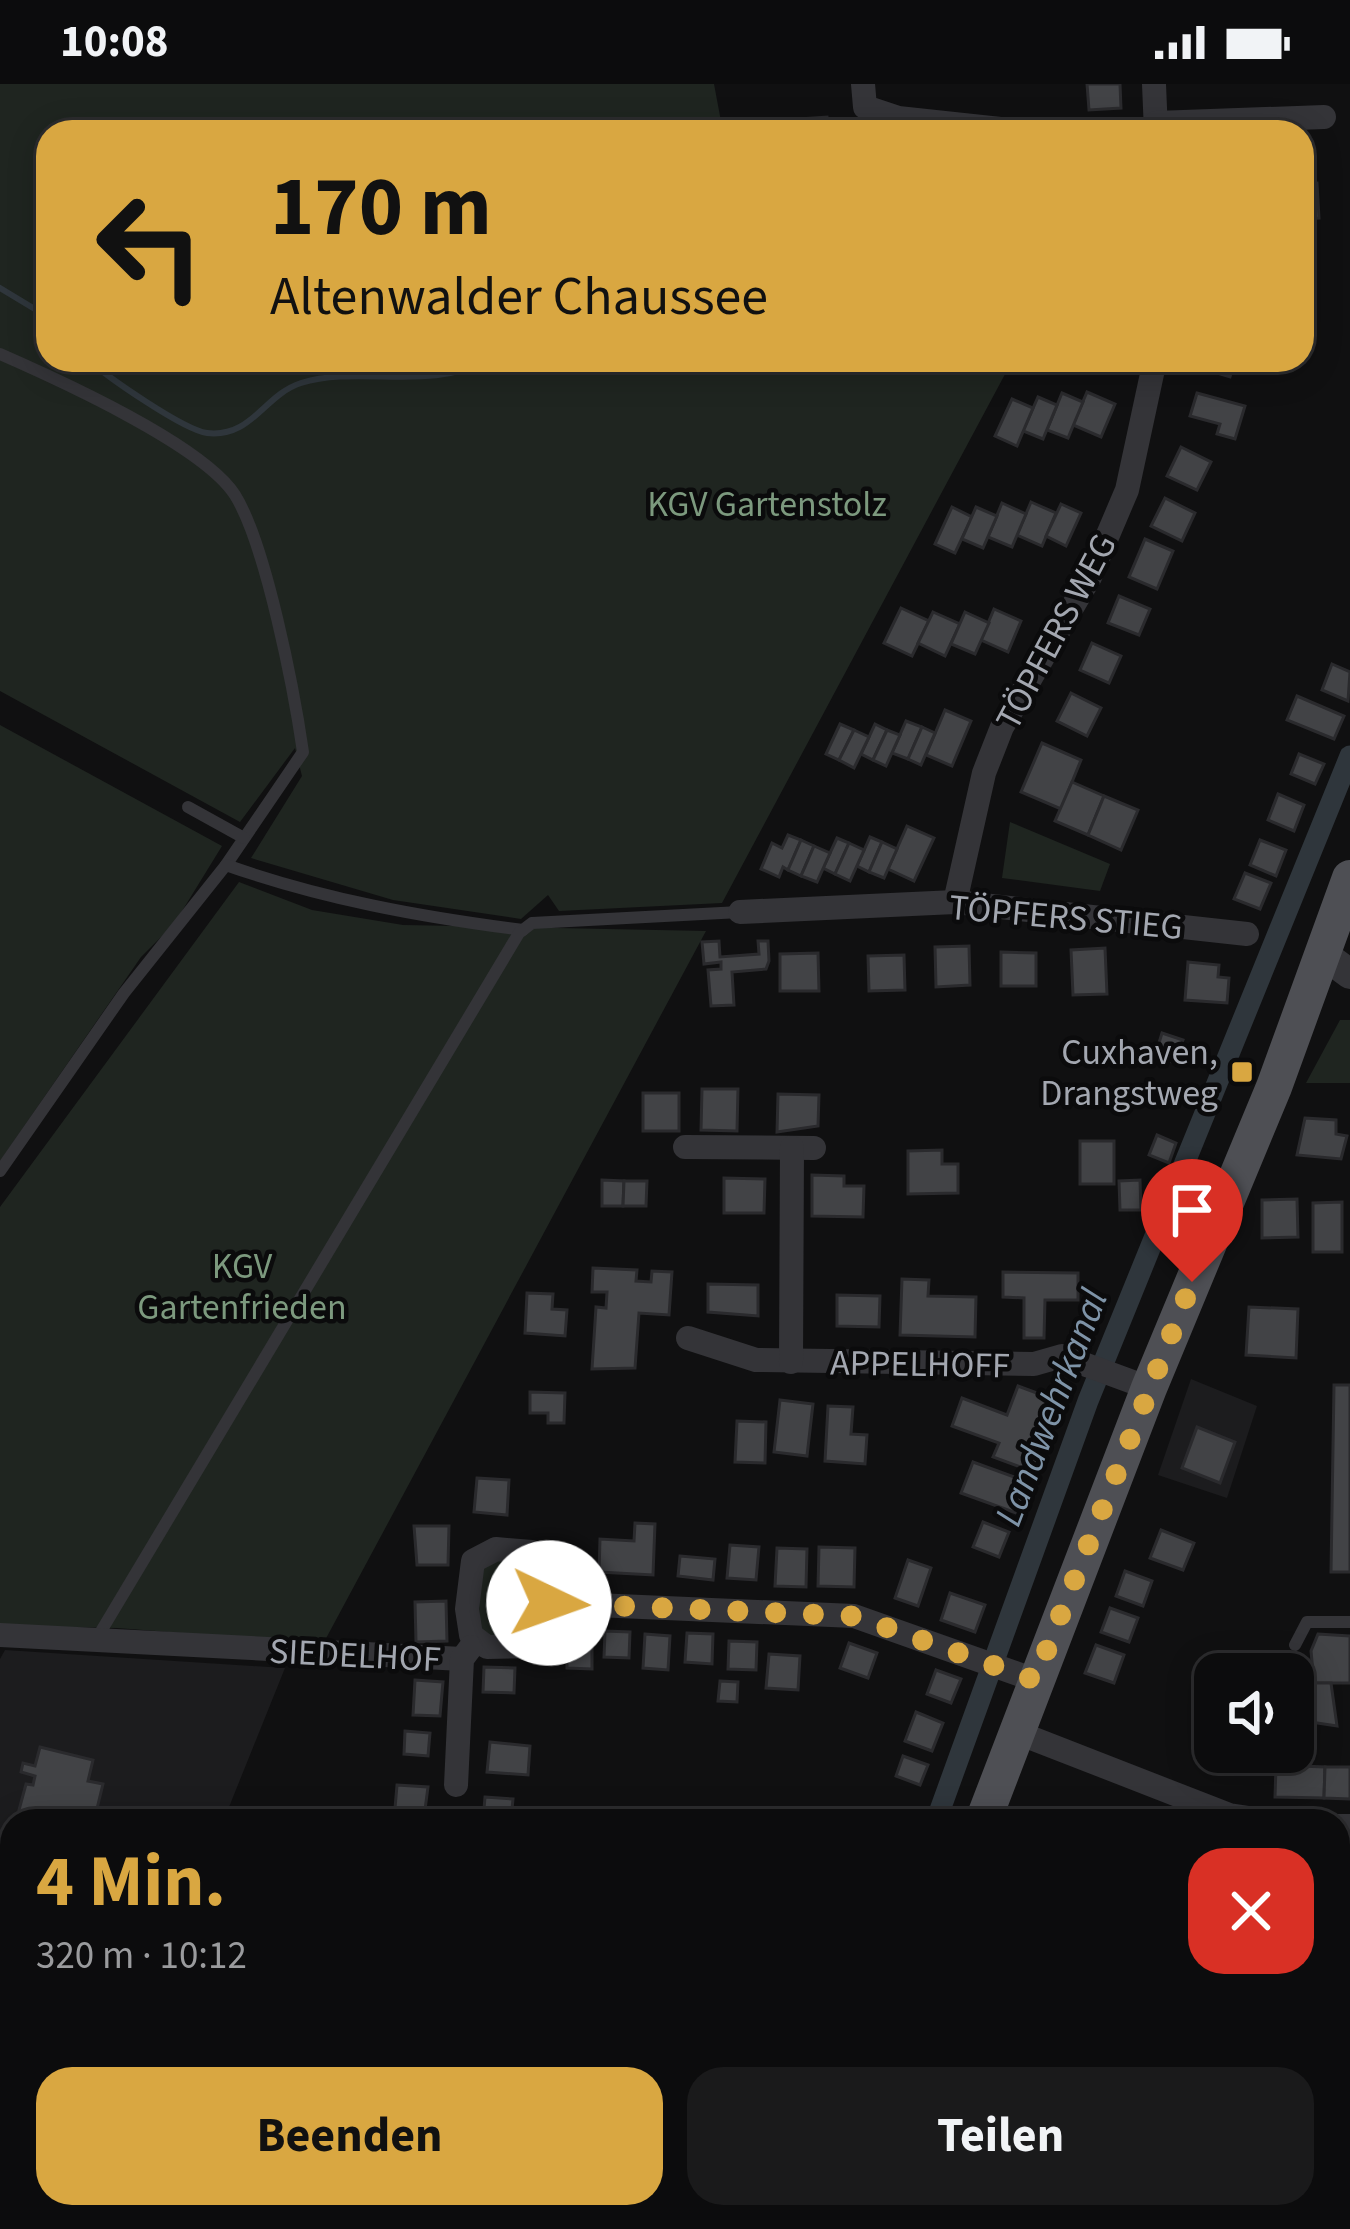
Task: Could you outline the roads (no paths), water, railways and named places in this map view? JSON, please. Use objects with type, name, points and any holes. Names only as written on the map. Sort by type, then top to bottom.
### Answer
[{"type":"main road","points":[[987,1809],[1016,1732],[1008,1671],[1149,1388],[1341,962],[1350,878]]},
{"type":"street","points":[[863,84],[865,107],[917,120]]},
{"type":"street","points":[[1154,84],[1156,120]]},
{"type":"street","points":[[1278,120],[1324,117]]},
{"type":"street","name":"TÖPFERS WEG","points":[[955,902],[984,773],[1002,727],[1090,577],[1127,490],[1152,372]]},
{"type":"street","name":"TÖPFERS STIEG","points":[[740,912],[955,902],[1247,934]]},
{"type":"street","points":[[686,1147],[803,1148],[791,1362]]},
{"type":"street","name":"APPELHOFF","points":[[688,1338],[756,1360],[791,1362],[1034,1364],[1062,1356],[1149,1388]]},
{"type":"street","name":"SIEDELHOF","points":[[0,1635],[248,1649],[468,1650],[538,1646],[549,1603],[549,1568],[542,1558],[516,1549],[486,1553],[473,1561],[467,1610],[468,1650],[456,1785]]},
{"type":"street","points":[[549,1603],[854,1616],[1008,1671]]},
{"type":"street","points":[[1016,1732],[1214,1809]]},
{"type":"lane","points":[[0,354],[36,370]]},
{"type":"lane","points":[[0,1171],[124,993],[226,866],[303,752],[256,538],[233,491],[189,454],[40,372]]},
{"type":"lane","points":[[188,806],[244,838]]},
{"type":"lane","points":[[226,866],[290,888],[427,918],[523,930]]},
{"type":"lane","points":[[97,1638],[523,930],[532,923],[740,912]]},
{"type":"lane","points":[[1295,1645],[1307,1622],[1350,1622]]},
{"type":"waterway","points":[[0,288],[36,310]]},
{"type":"waterway","points":[[105,372],[164,413],[207,433],[222,433],[247,423],[301,383],[347,376],[419,377],[453,372]]},
{"type":"waterway","name":"Landwehrkanal","points":[[940,1809],[1088,1401],[1350,756]]},
{"type":"place","name":"Cuxhaven, Drangstweg","points":[[1242,1072]]},
{"type":"park label","name":"KGV Gartenstolz","points":[[767,503]]},
{"type":"park label","name":"KGV Gartenfrieden","points":[[242,1286]]}]
